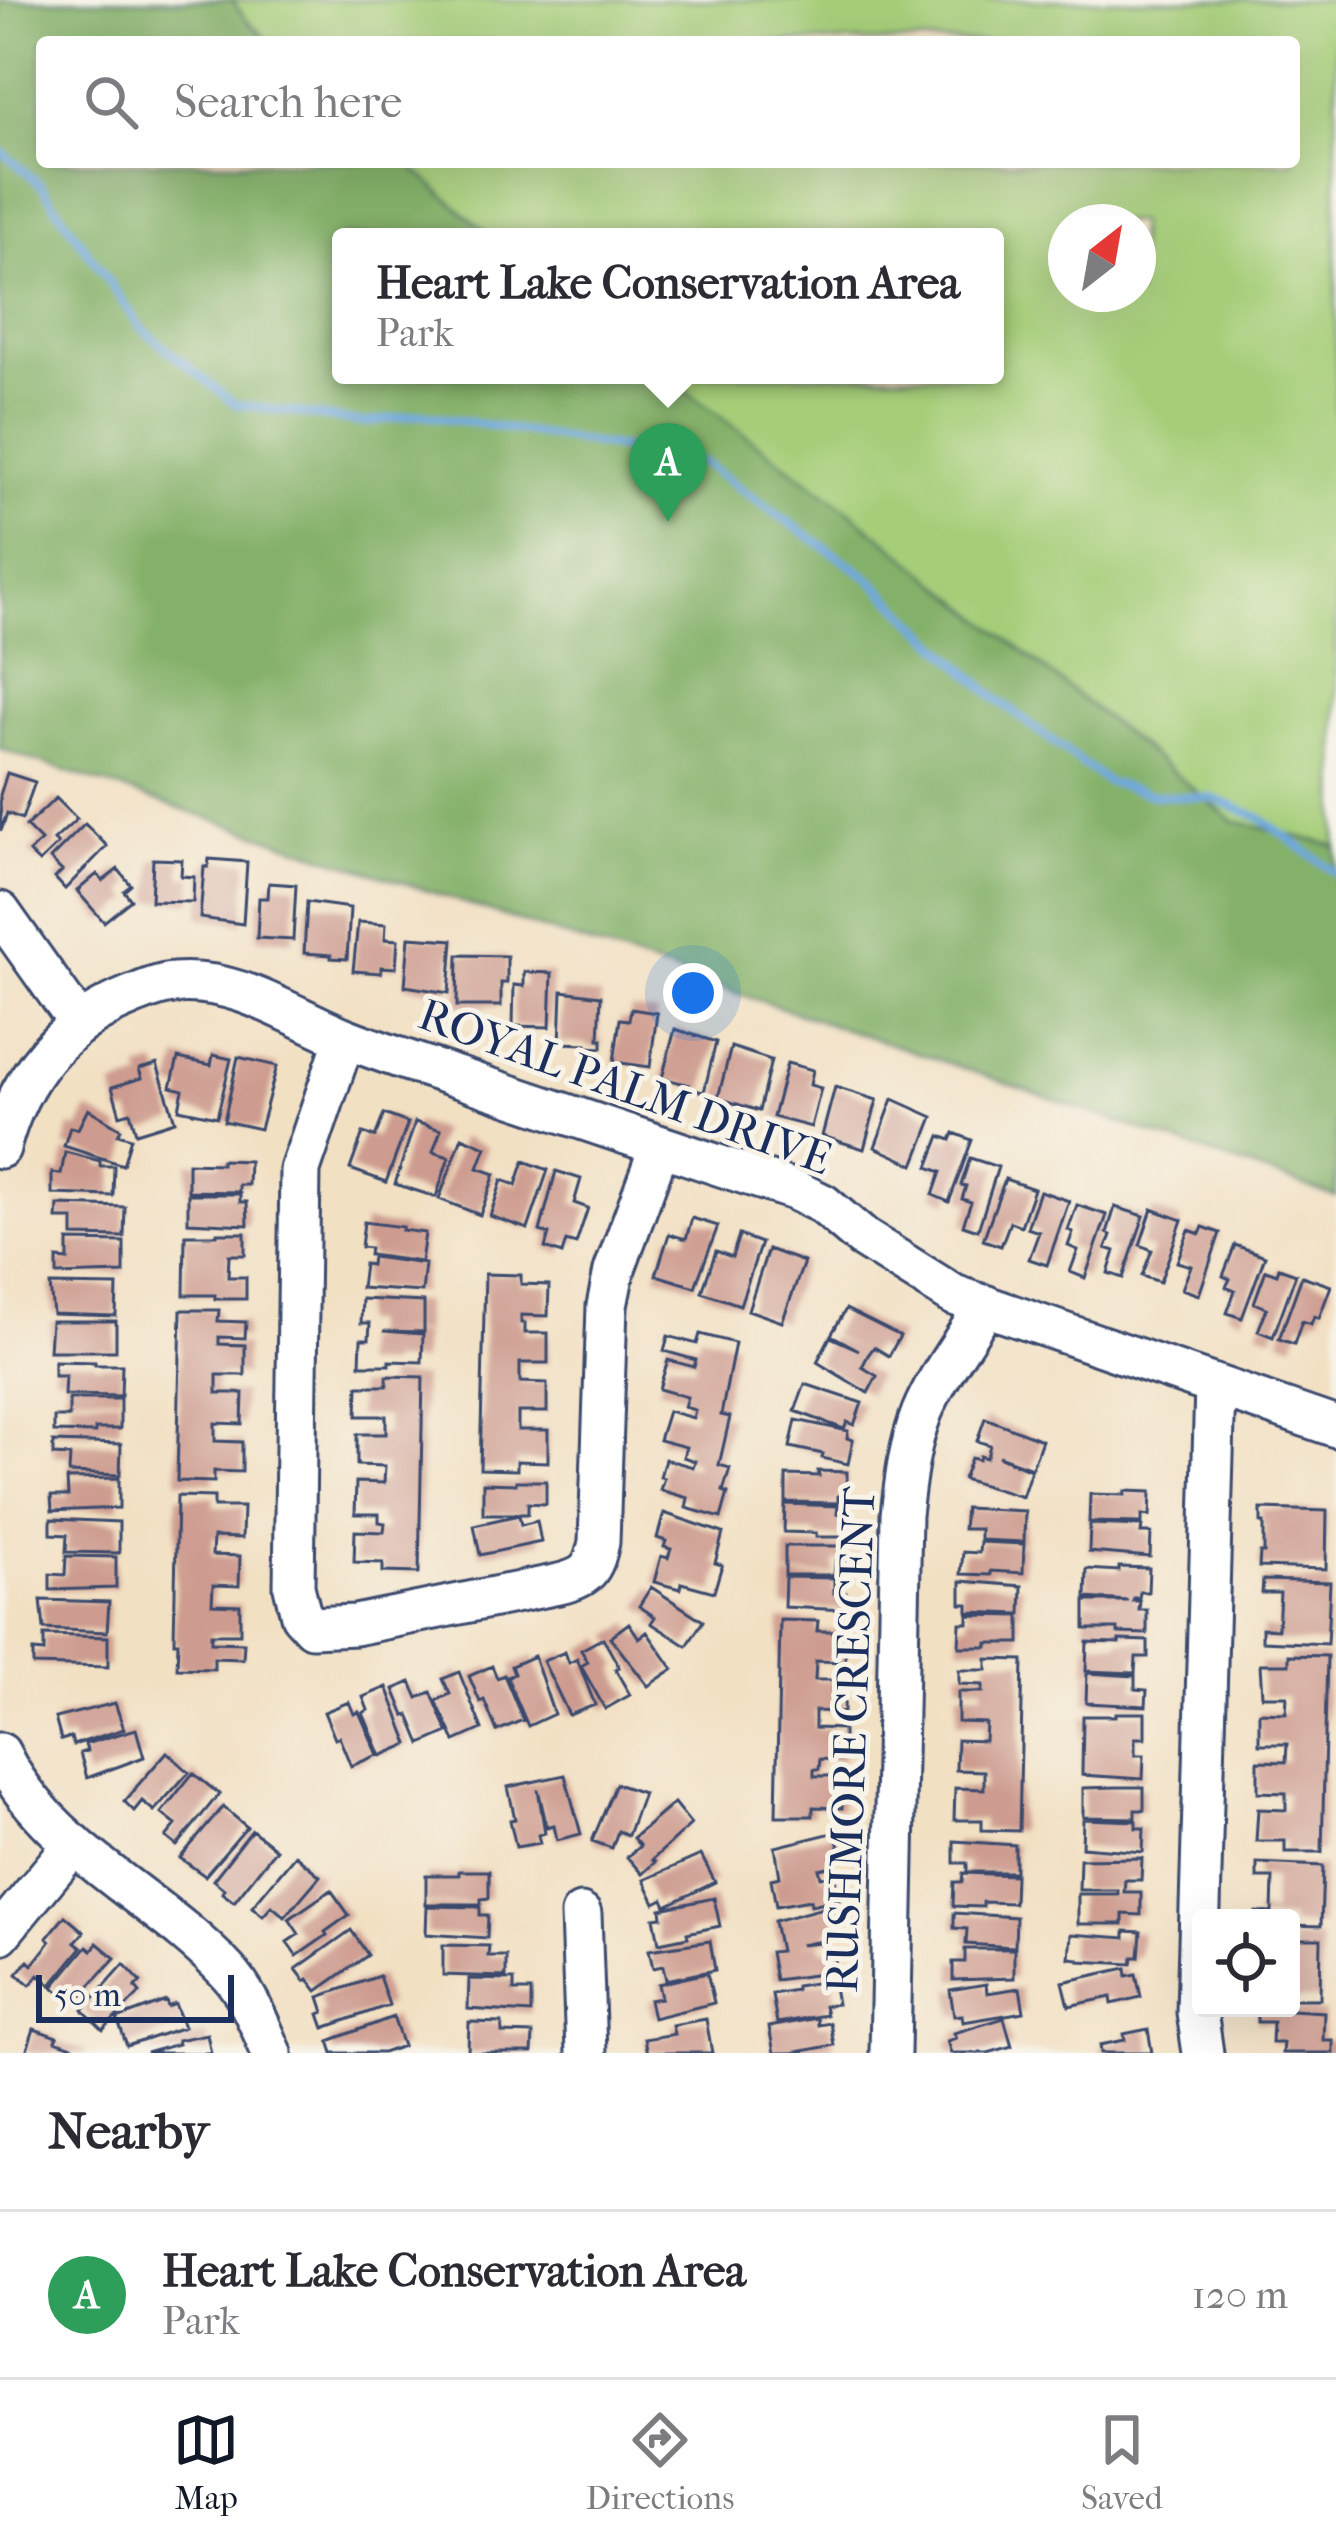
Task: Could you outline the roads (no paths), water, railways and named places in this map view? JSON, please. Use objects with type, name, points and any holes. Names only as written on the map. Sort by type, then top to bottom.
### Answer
[{"type":"street","points":[[0,912],[78,1022]]},
{"type":"street","name":"ROYAL PALM DRIVE","points":[[0,1148],[8,1119],[34,1070],[78,1022],[114,1003],[173,983],[250,994],[345,1038],[794,1190],[823,1204],[863,1238],[954,1295],[1336,1426]]},
{"type":"street","points":[[345,1038],[300,1170],[294,1587],[301,1615],[312,1627],[355,1625],[559,1583],[581,1578],[595,1563],[607,1306],[614,1271],[660,1146]]},
{"type":"street","name":"RUSHMORE CRESCENT","points":[[890,2053],[902,1515],[908,1461],[921,1415],[985,1305]]},
{"type":"street","points":[[1203,2053],[1197,2012],[1215,1387]]},
{"type":"street","points":[[0,1753],[21,1793],[74,1844],[232,1975],[272,2053]]},
{"type":"street","points":[[0,1934],[74,1844]]},
{"type":"street","points":[[581,1914],[586,2053]]},
{"type":"waterway","points":[[0,150],[41,185],[141,328],[235,404],[364,423],[421,414],[702,462],[868,577],[994,697],[1107,782],[1154,795],[1212,798],[1259,817],[1336,873]]},
{"type":"place","name":"Heart Lake Conservation Area","points":[[668,522]]}]
